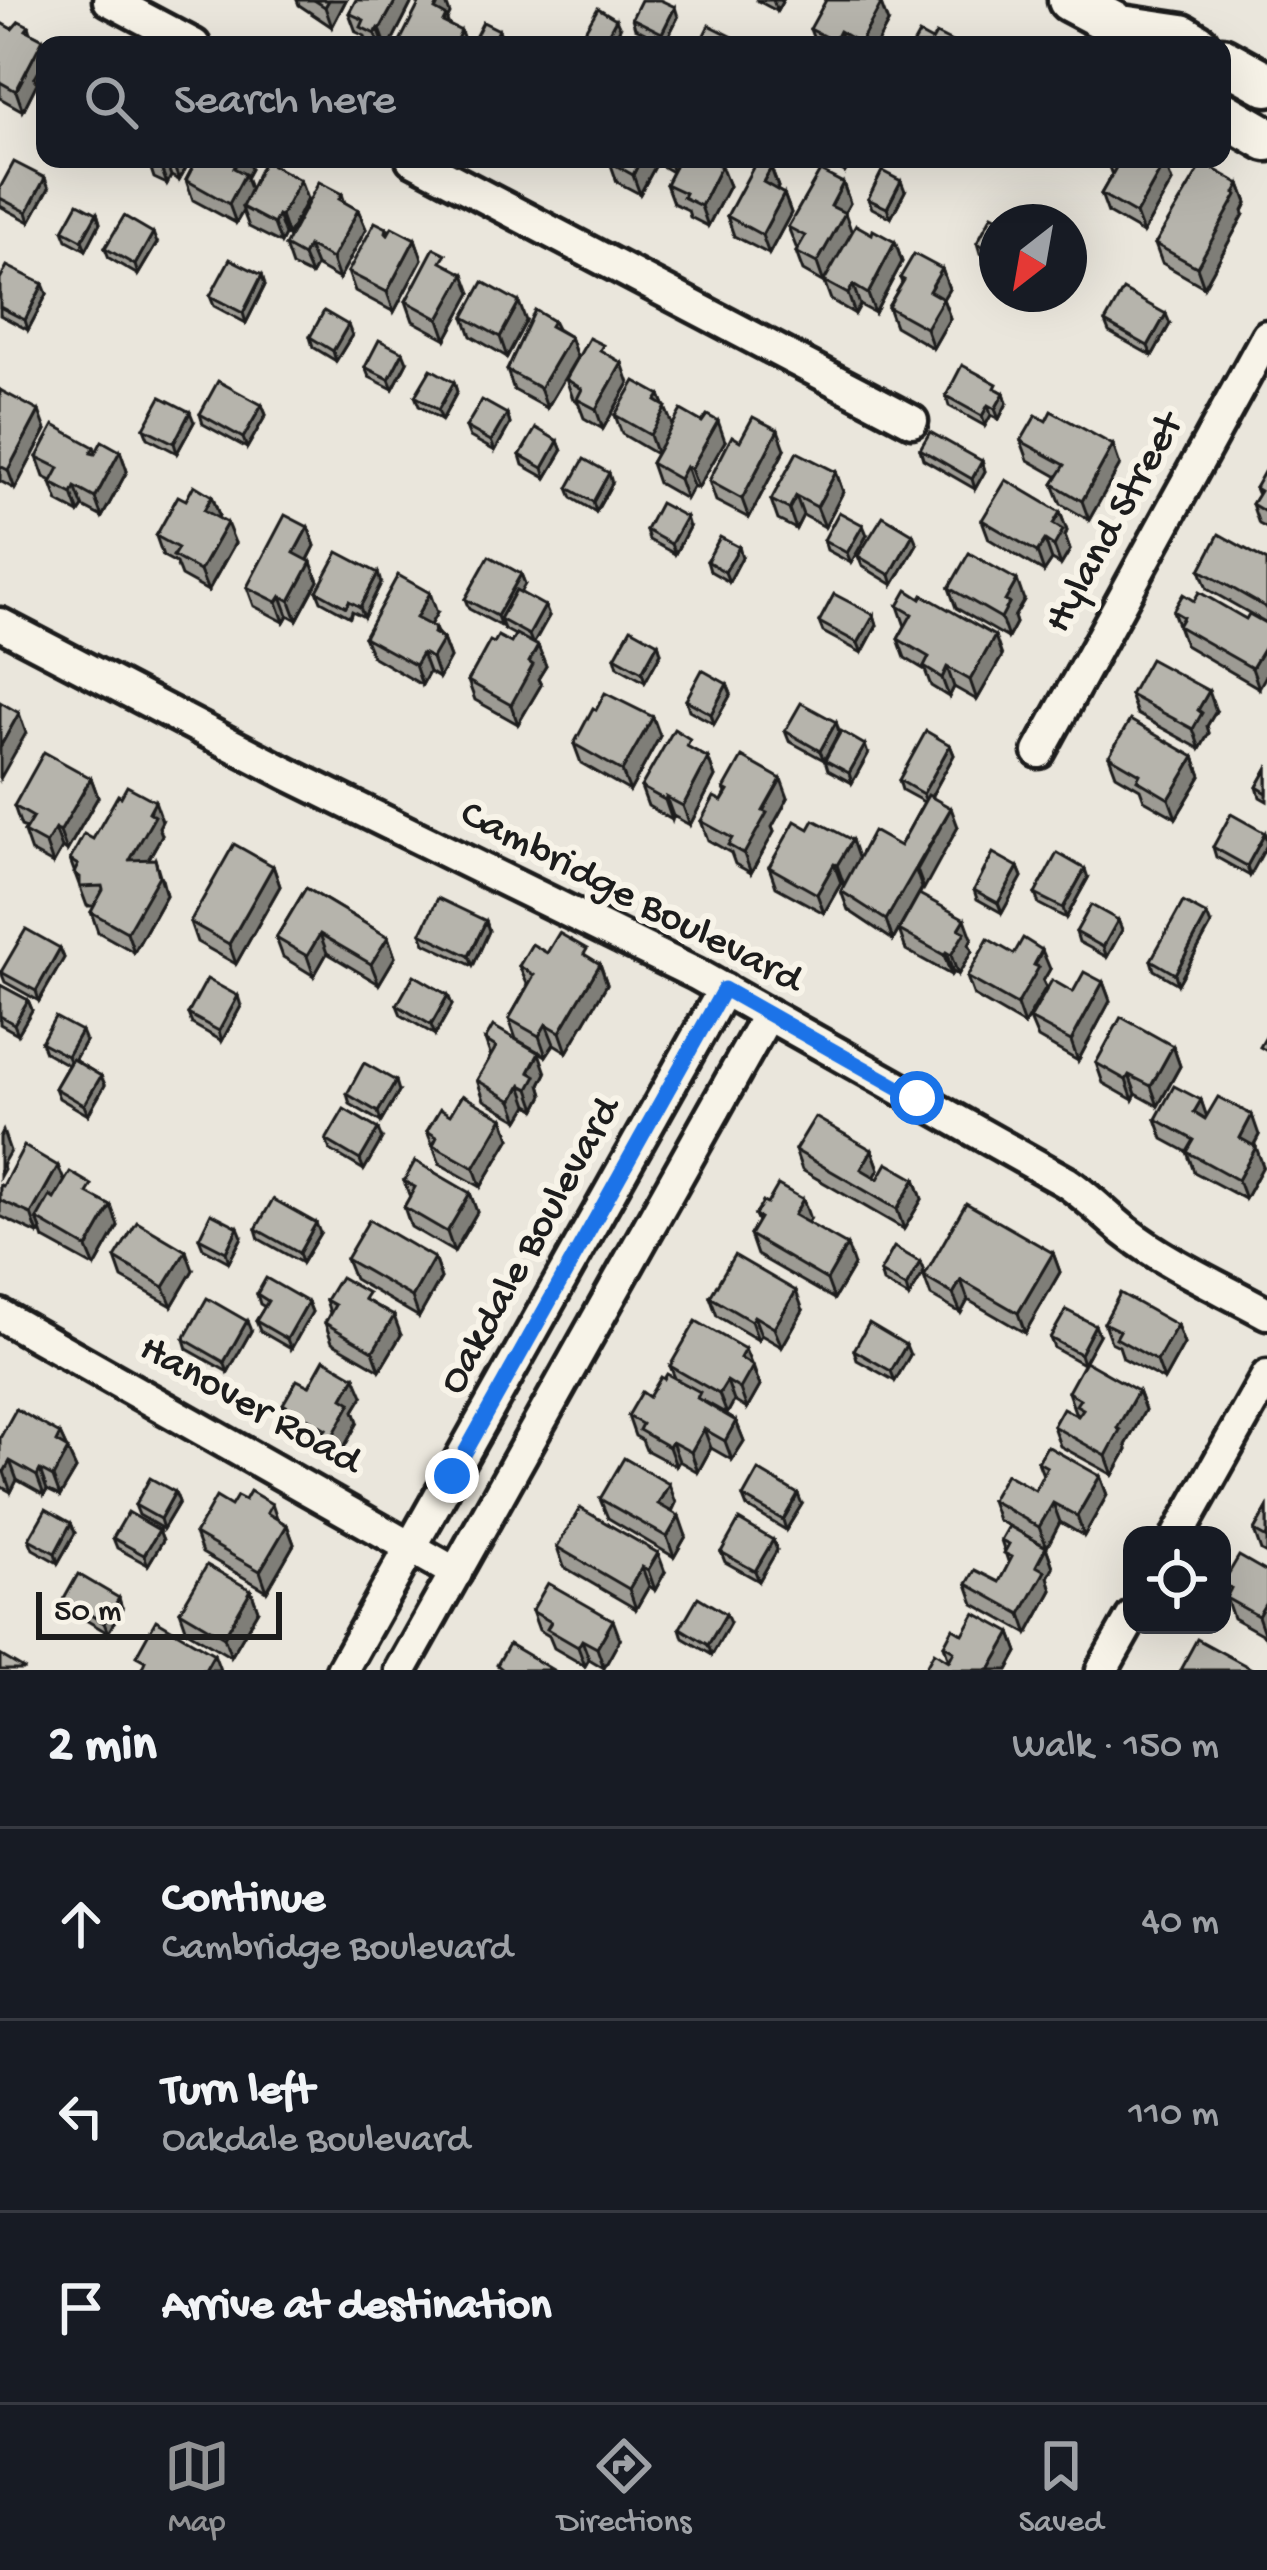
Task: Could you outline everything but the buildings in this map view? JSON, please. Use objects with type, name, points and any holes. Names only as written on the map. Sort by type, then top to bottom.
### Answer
[{"type":"street","points":[[109,0],[177,36]]},
{"type":"street","points":[[1070,0],[1128,36],[1182,36]]},
{"type":"street","points":[[1231,64],[1267,84]]},
{"type":"street","points":[[1231,118],[1267,140]]},
{"type":"street","points":[[429,168],[912,421]]},
{"type":"street","name":"Hyland Street","points":[[1039,752],[1267,336]]},
{"type":"street","name":"Cambridge Boulevard","points":[[0,624],[286,773],[724,989],[1066,1182],[1151,1249],[1267,1313]]},
{"type":"street","name":"Oakdale Boulevard","points":[[342,1670],[724,989]]},
{"type":"street","points":[[401,1670],[768,1014]]},
{"type":"street","name":"Hanover Road","points":[[0,1315],[456,1573]]},
{"type":"street","points":[[1183,1526],[1267,1376]]},
{"type":"street","points":[[1102,1670],[1123,1633]]},
{"type":"route","points":[[452,1476],[724,989],[917,1098]]}]
